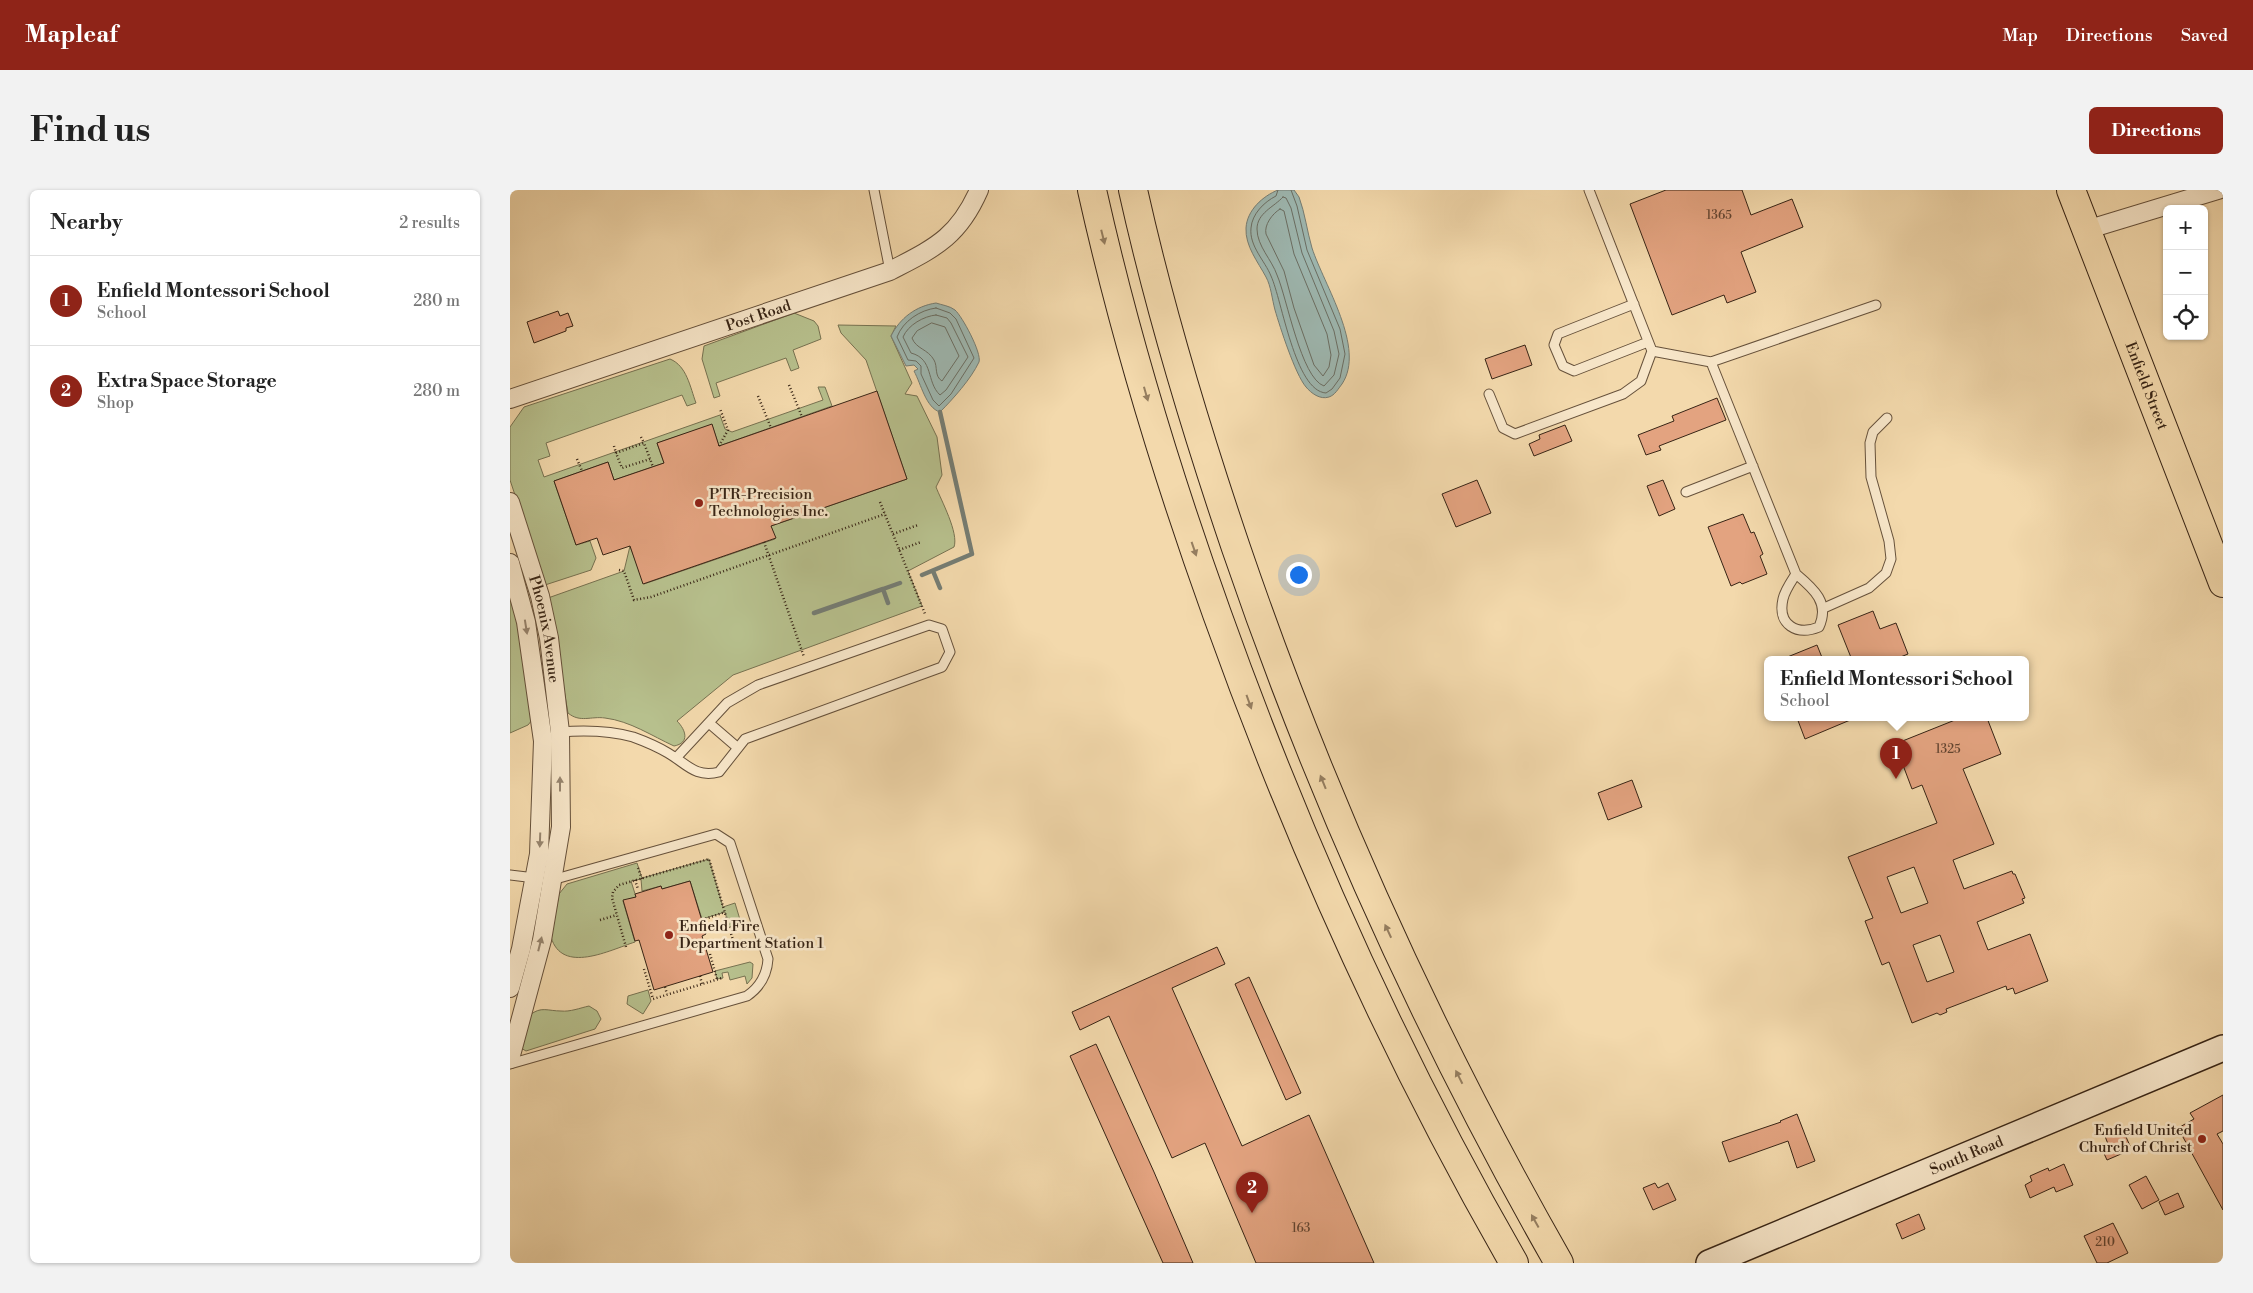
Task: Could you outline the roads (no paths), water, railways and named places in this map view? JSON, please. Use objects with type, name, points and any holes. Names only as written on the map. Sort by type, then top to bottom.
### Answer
[{"type":"main road","points":[[1092,190],[1127,329],[1166,464],[1204,577],[1271,760],[1322,882],[1380,1008],[1441,1130],[1514,1263]]},
{"type":"main road","points":[[1133,190],[1166,323],[1202,446],[1259,615],[1309,749],[1368,889],[1426,1011],[1498,1152],[1559,1263]]},
{"type":"main road","name":"Enfield Street","points":[[2071,190],[2223,583]]},
{"type":"main road","name":"South Road","points":[[1709,1263],[2223,1048]]},
{"type":"street","name":"Post Road","points":[[510,400],[890,271],[941,243],[961,224],[979,190]]},
{"type":"street","points":[[2086,230],[2218,190]]},
{"type":"street","name":"Phoenix Avenue","points":[[510,502],[540,596],[547,629],[560,732],[561,827],[512,981],[532,978]]},
{"type":"street","name":"Phoenix Avenue","points":[[510,563],[526,622],[542,737],[539,854],[543,879],[542,940],[510,1059]]},
{"type":"street","points":[[542,737],[560,732]]},
{"type":"lane","points":[[874,190],[890,271]]},
{"type":"lane","points":[[1489,394],[1504,428],[1515,434],[1623,394],[1641,381],[1650,346],[1590,190]]},
{"type":"lane","points":[[1634,304],[1558,334],[1554,345],[1562,366],[1574,370],[1650,346],[1711,362],[1876,305]]},
{"type":"lane","points":[[1711,362],[1796,574],[1813,588],[1824,608],[1823,618],[1819,627],[1810,631],[1799,631],[1788,625],[1782,612],[1782,600],[1796,574]]},
{"type":"lane","points":[[1824,608],[1869,588],[1886,573],[1892,559],[1889,541],[1871,477],[1870,460],[1870,443],[1873,432],[1887,418]]},
{"type":"lane","points":[[1686,492],[1753,466]]},
{"type":"lane","points":[[560,732],[594,729],[633,737],[676,758],[696,772],[708,775],[719,772],[745,739],[942,667],[950,652],[942,628],[929,625],[758,685],[727,703],[676,758]]},
{"type":"lane","points":[[709,723],[738,748]]},
{"type":"lane","points":[[510,875],[543,879],[716,834],[720,835],[730,842],[768,959],[768,965],[762,981],[747,996],[510,1064]]},
{"type":"water","points":[[1278,190],[1294,190],[1299,197],[1312,248],[1341,316],[1346,335],[1349,353],[1348,369],[1342,384],[1335,393],[1326,398],[1316,395],[1302,381],[1284,338],[1268,281],[1253,254],[1246,235],[1249,215],[1262,200]]},
{"type":"water","points":[[936,303],[955,310],[971,335],[979,357],[979,362],[967,382],[940,412],[935,410],[927,401],[914,371],[918,369],[914,365],[906,366],[891,336],[909,314],[922,307]]},
{"type":"waterway","points":[[922,575],[972,554],[940,412]]},
{"type":"waterway","points":[[933,571],[940,588]]},
{"type":"waterway","points":[[888,603],[883,589],[900,583]]},
{"type":"waterway","points":[[814,613],[883,589]]},
{"type":"place","name":"PTR-Precision Technologies Inc.","points":[[699,503]]},
{"type":"place","name":"Enfield Montessori School","points":[[1896,779]]},
{"type":"place","name":"Enfield Fire Department Station 1","points":[[669,935]]},
{"type":"place","name":"Enfield United Church of Christ","points":[[2202,1139]]},
{"type":"place","name":"Extra Space Storage","points":[[1252,1213]]}]
